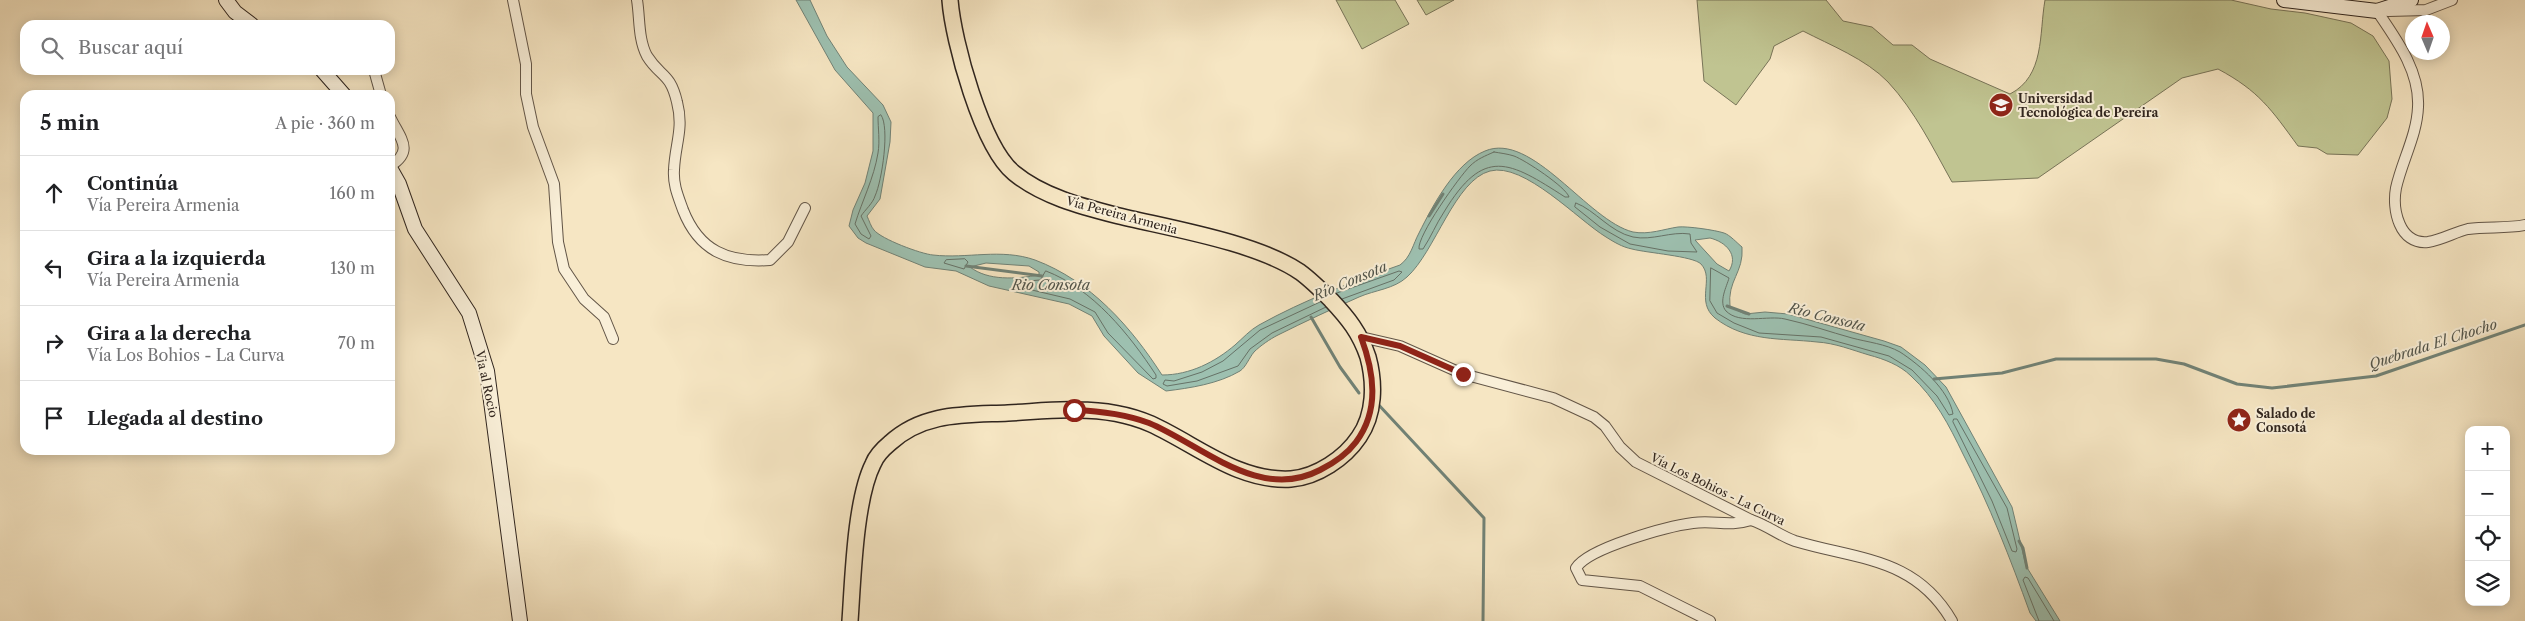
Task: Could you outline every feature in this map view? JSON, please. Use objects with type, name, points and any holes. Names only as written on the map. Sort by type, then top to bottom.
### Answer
[{"type":"main road","points":[[226,0],[235,12],[245,20]]},
{"type":"main road","name":"Vía Pereira Armenia","points":[[950,0],[951,14],[966,74],[983,124],[1000,158],[1013,173],[1038,188],[1068,202],[1245,248],[1296,270],[1320,289],[1342,312],[1361,337]]},
{"type":"main road","points":[[2284,0],[2377,11],[2411,0]]},
{"type":"main road","points":[[326,75],[340,90]]},
{"type":"main road","name":"Via al Rocio","points":[[395,176],[415,228],[469,313],[487,371],[520,621]]},
{"type":"main road","points":[[850,621],[861,510],[873,462],[885,447],[911,427],[926,420],[949,415],[1074,410],[1105,411],[1148,423],[1235,469],[1253,475],[1272,479],[1308,476],[1349,451],[1362,433],[1369,416],[1373,394],[1371,369],[1361,337]]},
{"type":"street","points":[[513,0],[526,64],[526,94],[533,127],[554,184],[558,242],[564,268],[584,299],[604,317],[613,338]]},
{"type":"street","points":[[637,0],[640,38],[646,55],[674,86],[681,132],[674,169],[674,188],[688,222],[703,244],[728,257],[749,261],[770,260],[788,242],[805,208]]},
{"type":"street","points":[[2377,11],[2426,10],[2452,0]]},
{"type":"street","points":[[2377,11],[2404,51],[2414,83],[2418,107],[2396,189],[2394,210],[2399,224],[2406,234],[2417,240],[2427,242],[2468,230],[2525,225]]},
{"type":"street","points":[[375,75],[380,90]]},
{"type":"street","points":[[395,127],[404,146],[404,154],[395,163]]},
{"type":"street","name":"Vía Los Bohios - La Curva","points":[[1361,337],[1400,346],[1463,374],[1553,398],[1594,416],[1636,462],[1793,540],[1865,557],[1912,578],[1937,597],[1952,621]]},
{"type":"street","points":[[1710,621],[1640,586],[1582,580],[1576,568],[1586,557],[1612,545],[1694,522],[1737,524],[1751,520]]},
{"type":"green space","points":[[1336,0],[1395,0],[1409,24],[1362,49]]},
{"type":"green space","points":[[1417,0],[1454,0],[1426,15]]},
{"type":"green space","points":[[1697,0],[1826,0],[1843,21],[1872,27],[1893,45],[1912,45],[1930,59],[2010,94],[2021,86],[2035,65],[2041,40],[2045,0],[2231,0],[2351,23],[2373,36],[2389,61],[2392,99],[2387,118],[2358,155],[2327,154],[2317,148],[2298,146],[2280,121],[2254,93],[2218,69],[2182,78],[2038,178],[1952,182],[1915,117],[1888,82],[1859,59],[1803,31],[1774,46],[1770,59],[1736,105],[1704,81]]},
{"type":"water","name":"Rio Consota","points":[[796,0],[810,0],[827,36],[847,67],[883,105],[891,122],[890,142],[880,199],[867,216],[878,234],[893,242],[927,254],[946,256],[1009,255],[1035,260],[1055,269],[1074,280],[1108,307],[1137,340],[1162,375],[1182,373],[1202,366],[1227,351],[1256,327],[1293,307],[1400,265],[1409,254],[1431,210],[1446,186],[1464,165],[1485,151],[1503,148],[1522,154],[1541,165],[1616,225],[1633,232],[1651,232],[1682,227],[1726,234],[1742,247],[1741,264],[1731,290],[1730,307],[1745,314],[1765,312],[1788,314],[1901,347],[1925,365],[1946,387],[2012,507],[2026,566],[2060,621],[2036,621],[2030,613],[2007,552],[1973,474],[1941,412],[1920,384],[1907,372],[1886,361],[1837,345],[1764,338],[1727,326],[1715,318],[1706,304],[1706,276],[1701,264],[1689,259],[1628,248],[1618,244],[1594,229],[1550,194],[1519,175],[1504,171],[1490,171],[1478,177],[1466,188],[1456,202],[1417,266],[1402,281],[1359,297],[1275,337],[1256,350],[1240,371],[1223,379],[1204,385],[1166,391],[1138,373],[1104,336],[1092,316],[1069,304],[989,286],[956,271],[925,267],[858,238],[849,226],[853,210],[865,183],[873,151],[873,113],[835,70]],"holes":[[[1710,238],[1726,246],[1732,255],[1732,265],[1729,271],[1717,264],[1695,240]],[[986,263],[1029,266],[1039,272],[1039,275],[1012,278],[994,277],[977,272],[970,267]]]},
{"type":"waterway","name":"Río Consota","points":[[1429,216],[1443,194]]},
{"type":"waterway","name":"Río Consota","points":[[966,266],[1042,276]]},
{"type":"waterway","name":"Río Consota","points":[[1727,306],[1749,314]]},
{"type":"waterway","points":[[1311,317],[1340,367],[1359,393]]},
{"type":"waterway","name":"Quebrada El Chocho","points":[[1934,379],[2002,373],[2056,359],[2156,359],[2184,364],[2237,384],[2272,388],[2376,376],[2525,325]]},
{"type":"waterway","points":[[1376,402],[1484,518],[1483,621]]},
{"type":"waterway","name":"Río Consota","points":[[2019,541],[2023,548],[2027,568]]},
{"type":"place","name":"Universidad Tecnológica de Pereira","points":[[2001,105]]},
{"type":"place","name":"Salado de Consotá","points":[[2239,420]]},
{"type":"route","points":[[1074,410],[1105,411],[1148,423],[1235,469],[1272,479],[1292,479],[1308,476],[1328,466],[1349,451],[1362,433],[1369,416],[1373,394],[1371,369],[1361,337],[1400,346],[1463,374]]}]
